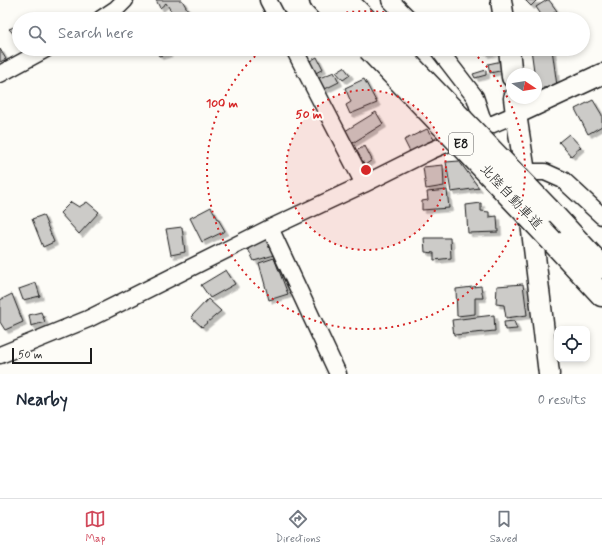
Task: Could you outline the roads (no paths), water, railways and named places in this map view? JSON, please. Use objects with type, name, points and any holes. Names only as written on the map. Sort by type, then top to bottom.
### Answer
[{"type":"highway","points":[[321,0],[332,12]]},
{"type":"highway","points":[[346,0],[358,12]]},
{"type":"highway","name":"北陸自動車道","points":[[376,56],[602,295]]},
{"type":"highway","name":"北陸自動車道","points":[[401,56],[602,267]]},
{"type":"main road","points":[[501,0],[503,12]]},
{"type":"main road","points":[[510,56],[511,68]]},
{"type":"main road","points":[[549,374],[525,172],[515,106],[602,74]]},
{"type":"street","points":[[112,12],[125,0]]},
{"type":"street","points":[[268,0],[274,12]]},
{"type":"street","points":[[390,0],[402,12]]},
{"type":"street","points":[[0,74],[33,56]]},
{"type":"street","points":[[298,56],[364,184]]},
{"type":"street","points":[[443,56],[475,97],[485,127]]},
{"type":"street","points":[[0,355],[88,319],[270,228],[430,151],[485,127],[515,106]]},
{"type":"street","points":[[525,172],[545,172],[563,180],[602,216]]},
{"type":"street","points":[[270,228],[338,374]]}]
